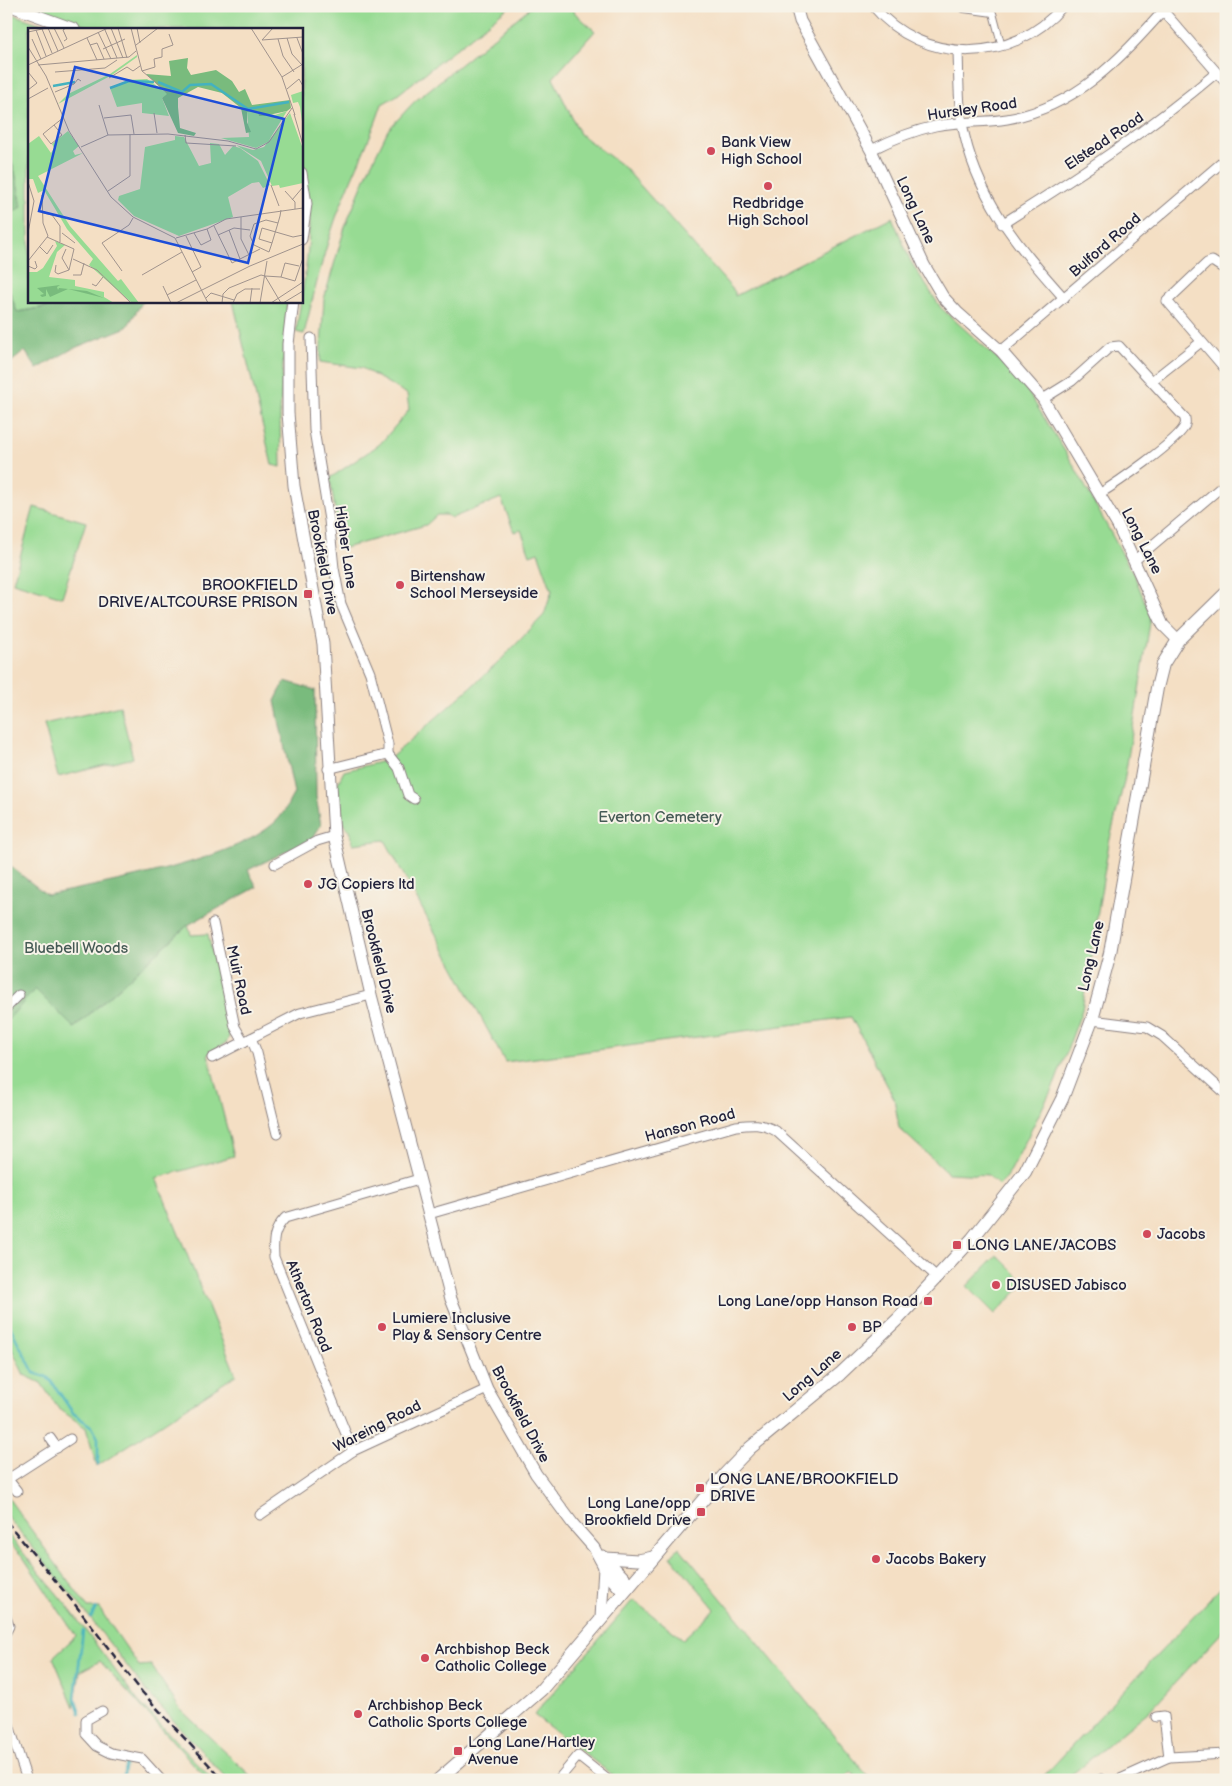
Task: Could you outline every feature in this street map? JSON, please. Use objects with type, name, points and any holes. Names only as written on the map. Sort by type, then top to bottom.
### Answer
[{"type":"main road","points":[[1178,640],[1226,593]]},
{"type":"main road","name":"Long Lane","points":[[438,1780],[541,1690],[652,1557],[750,1448],[840,1374],[938,1278],[972,1239],[1025,1172],[1062,1099],[1092,1020],[1110,953],[1157,688],[1163,664],[1178,640]]},
{"type":"street","points":[[11,6],[71,28]]},
{"type":"street","name":"Long Lane","points":[[796,6],[800,21],[871,150],[924,265],[943,296],[957,312],[1001,351],[1042,399],[1099,494],[1135,560],[1163,625],[1178,640]]},
{"type":"street","points":[[873,6],[883,18],[904,34],[931,46],[958,51],[1002,47],[1029,36],[1054,17],[1063,6]]},
{"type":"street","points":[[964,9],[993,12],[1002,47]]},
{"type":"street","points":[[1162,9],[1216,74],[1226,83]]},
{"type":"street","name":"Hursley Road","points":[[871,150],[912,132],[936,126],[987,122],[1029,114],[1071,96],[1098,77],[1133,44],[1162,9]]},
{"type":"street","points":[[958,51],[962,124],[982,188],[1002,224],[1064,298]]},
{"type":"street","name":"Elstead Road","points":[[1002,224],[1102,161],[1164,117],[1216,74]]},
{"type":"street","name":"Bulford Road","points":[[1001,351],[1226,158]]},
{"type":"street","points":[[302,179],[306,204],[302,232]]},
{"type":"street","points":[[1226,270],[1212,261],[1207,263],[1167,301],[1226,370]]},
{"type":"street","name":"Brookfield Drive","points":[[293,302],[288,344],[288,413],[294,486],[323,644],[328,769],[334,836],[371,995],[451,1299],[487,1389],[536,1474],[573,1524],[627,1588]]},
{"type":"street","name":"Higher Lane","points":[[311,338],[314,430],[341,604],[370,673],[388,744],[388,754],[399,768],[408,795],[414,799]]},
{"type":"street","points":[[1152,380],[1201,342]]},
{"type":"street","points":[[1042,399],[1072,381],[1114,345],[1119,346],[1185,418],[1186,424],[1165,446],[1130,475],[1099,494]]},
{"type":"street","points":[[1135,560],[1226,483]]},
{"type":"street","points":[[328,769],[388,754]]},
{"type":"street","points":[[275,864],[317,841],[334,836]]},
{"type":"street","name":"Muir Road","points":[[213,923],[236,1027],[257,1053],[277,1134]]},
{"type":"street","points":[[6,1008],[19,995]]},
{"type":"street","name":"Muir Road","points":[[212,1058],[300,1013],[371,995]]},
{"type":"street","points":[[1092,1020],[1147,1026],[1162,1036],[1226,1094]]},
{"type":"street","name":"Hanson Road","points":[[429,1214],[736,1126],[766,1125],[776,1131],[938,1278]]},
{"type":"street","name":"Atherton Road","points":[[353,1451],[274,1257],[273,1240],[276,1228],[285,1218],[419,1179]]},
{"type":"street","name":"Wareing Road","points":[[260,1515],[353,1451],[487,1389]]},
{"type":"street","points":[[50,1438],[57,1448]]},
{"type":"street","points":[[17,1491],[7,1478],[70,1439]]},
{"type":"street","points":[[602,1618],[602,1559],[638,1560],[652,1557]]},
{"type":"street","points":[[6,1617],[9,1626],[6,1632]]},
{"type":"street","points":[[102,1711],[86,1720],[84,1730],[89,1738],[106,1752],[142,1759],[160,1780]]},
{"type":"street","points":[[6,1716],[28,1780]]},
{"type":"street","points":[[1156,1717],[1164,1716],[1169,1757]]},
{"type":"street","points":[[1118,1780],[1169,1757],[1226,1754]]},
{"type":"street","points":[[558,1780],[578,1756],[608,1780]]},
{"type":"green space","points":[[29,6],[510,6],[396,96],[382,104],[330,234],[304,334],[296,332],[302,302],[309,229],[309,208],[302,171],[302,28],[92,28]]},
{"type":"green space","name":"Everton Cemetery","points":[[532,6],[572,6],[575,13],[595,31],[553,78],[580,134],[624,167],[735,292],[735,296],[892,217],[911,262],[941,308],[1020,379],[1073,464],[1135,577],[1151,617],[1124,782],[1109,843],[1082,1010],[1055,1083],[1011,1170],[999,1186],[988,1175],[948,1173],[899,1128],[894,1098],[851,1017],[505,1062],[385,840],[353,844],[350,830],[344,825],[337,785],[344,771],[388,760],[496,665],[544,615],[552,591],[538,552],[530,555],[521,530],[514,532],[501,498],[452,518],[446,515],[437,515],[426,525],[341,549],[330,478],[380,444],[409,410],[407,394],[362,368],[320,362],[324,299],[345,227],[369,169],[388,130],[414,102]]},
{"type":"green space","points":[[6,12],[53,28],[28,28],[28,302],[75,302],[17,312],[6,282],[6,216],[22,207],[15,172],[6,147]]},
{"type":"green space","points":[[6,147],[15,172],[22,207],[6,216]]},
{"type":"green space","points":[[6,282],[17,312],[75,302],[142,302],[127,327],[72,349],[37,369],[25,351],[6,366]]},
{"type":"green space","points":[[233,302],[287,302],[280,414],[281,467],[272,465]]},
{"type":"green space","points":[[34,507],[86,522],[62,597],[13,582]]},
{"type":"green space","name":"Bluebell Woods","points":[[285,681],[315,690],[316,797],[321,825],[312,839],[248,870],[257,887],[188,925],[74,1028],[35,989],[6,1022],[6,863],[47,895],[171,868],[237,845],[262,832],[280,817],[294,793],[275,701]]},
{"type":"green space","points":[[120,706],[133,758],[58,777],[44,724]]},
{"type":"green space","points":[[188,925],[191,935],[208,934],[230,1033],[227,1042],[208,1054],[234,1156],[156,1178],[236,1375],[97,1466],[86,1428],[58,1408],[41,1383],[24,1375],[11,1347],[6,1343],[6,1017],[35,989],[74,1028]]},
{"type":"green space","name":"DISUSED Jabisco","points":[[997,1255],[1025,1283],[995,1314],[967,1286]]},
{"type":"green space","points":[[6,1495],[88,1608],[99,1608],[139,1666],[151,1665],[180,1709],[255,1780],[228,1780],[148,1693],[76,1600],[6,1515]]},
{"type":"green space","points":[[6,1532],[68,1607],[138,1701],[213,1780],[208,1780],[100,1661],[80,1672],[74,1707],[53,1657],[76,1636],[23,1557],[6,1540]]},
{"type":"green space","points":[[679,1547],[871,1780],[858,1780],[851,1772],[841,1780],[619,1780],[534,1715],[633,1600],[683,1639],[715,1609],[671,1556]]},
{"type":"green space","points":[[1226,1582],[1226,1628],[1149,1711],[1065,1780],[1040,1780]]},
{"type":"waterway","points":[[6,1306],[6,1312]]},
{"type":"waterway","points":[[6,1314],[34,1373],[47,1377],[73,1413],[92,1427],[98,1438],[98,1464]]},
{"type":"waterway","points":[[91,1618],[96,1608]]},
{"type":"waterway","points":[[80,1713],[75,1698],[83,1631]]},
{"type":"waterway","points":[[123,1780],[126,1761]]},
{"type":"railway","points":[[6,1521],[73,1602],[142,1692],[223,1780]]},
{"type":"place","name":"Bank View High School","points":[[711,151]]},
{"type":"place","name":"Redbridge High School","points":[[768,186]]},
{"type":"place","name":"Birtenshaw School Merseyside","points":[[400,585]]},
{"type":"place","name":"BROOKFIELD DRIVE/ALTCOURSE PRISON","points":[[308,594]]},
{"type":"place","name":"JG Copiers ltd","points":[[308,884]]},
{"type":"place","name":"Jacobs","points":[[1147,1234]]},
{"type":"place","name":"LONG LANE/JACOBS","points":[[957,1245]]},
{"type":"place","name":"DISUSED Jabisco","points":[[996,1285]]},
{"type":"place","name":"Long Lane/opp Hanson Road","points":[[928,1301]]},
{"type":"place","name":"Lumiere Inclusive Play & Sensory Centre","points":[[382,1327]]},
{"type":"place","name":"BP","points":[[852,1327]]},
{"type":"place","name":"LONG LANE/BROOKFIELD DRIVE","points":[[700,1488]]},
{"type":"place","name":"Long Lane/opp Brookfield Drive","points":[[701,1512]]},
{"type":"place","name":"Jacobs Bakery","points":[[876,1559]]},
{"type":"place","name":"Archbishop Beck Catholic College","points":[[425,1658]]},
{"type":"place","name":"Archbishop Beck Catholic Sports College","points":[[358,1714]]},
{"type":"place","name":"Long Lane/Hartley Avenue","points":[[458,1751]]}]
